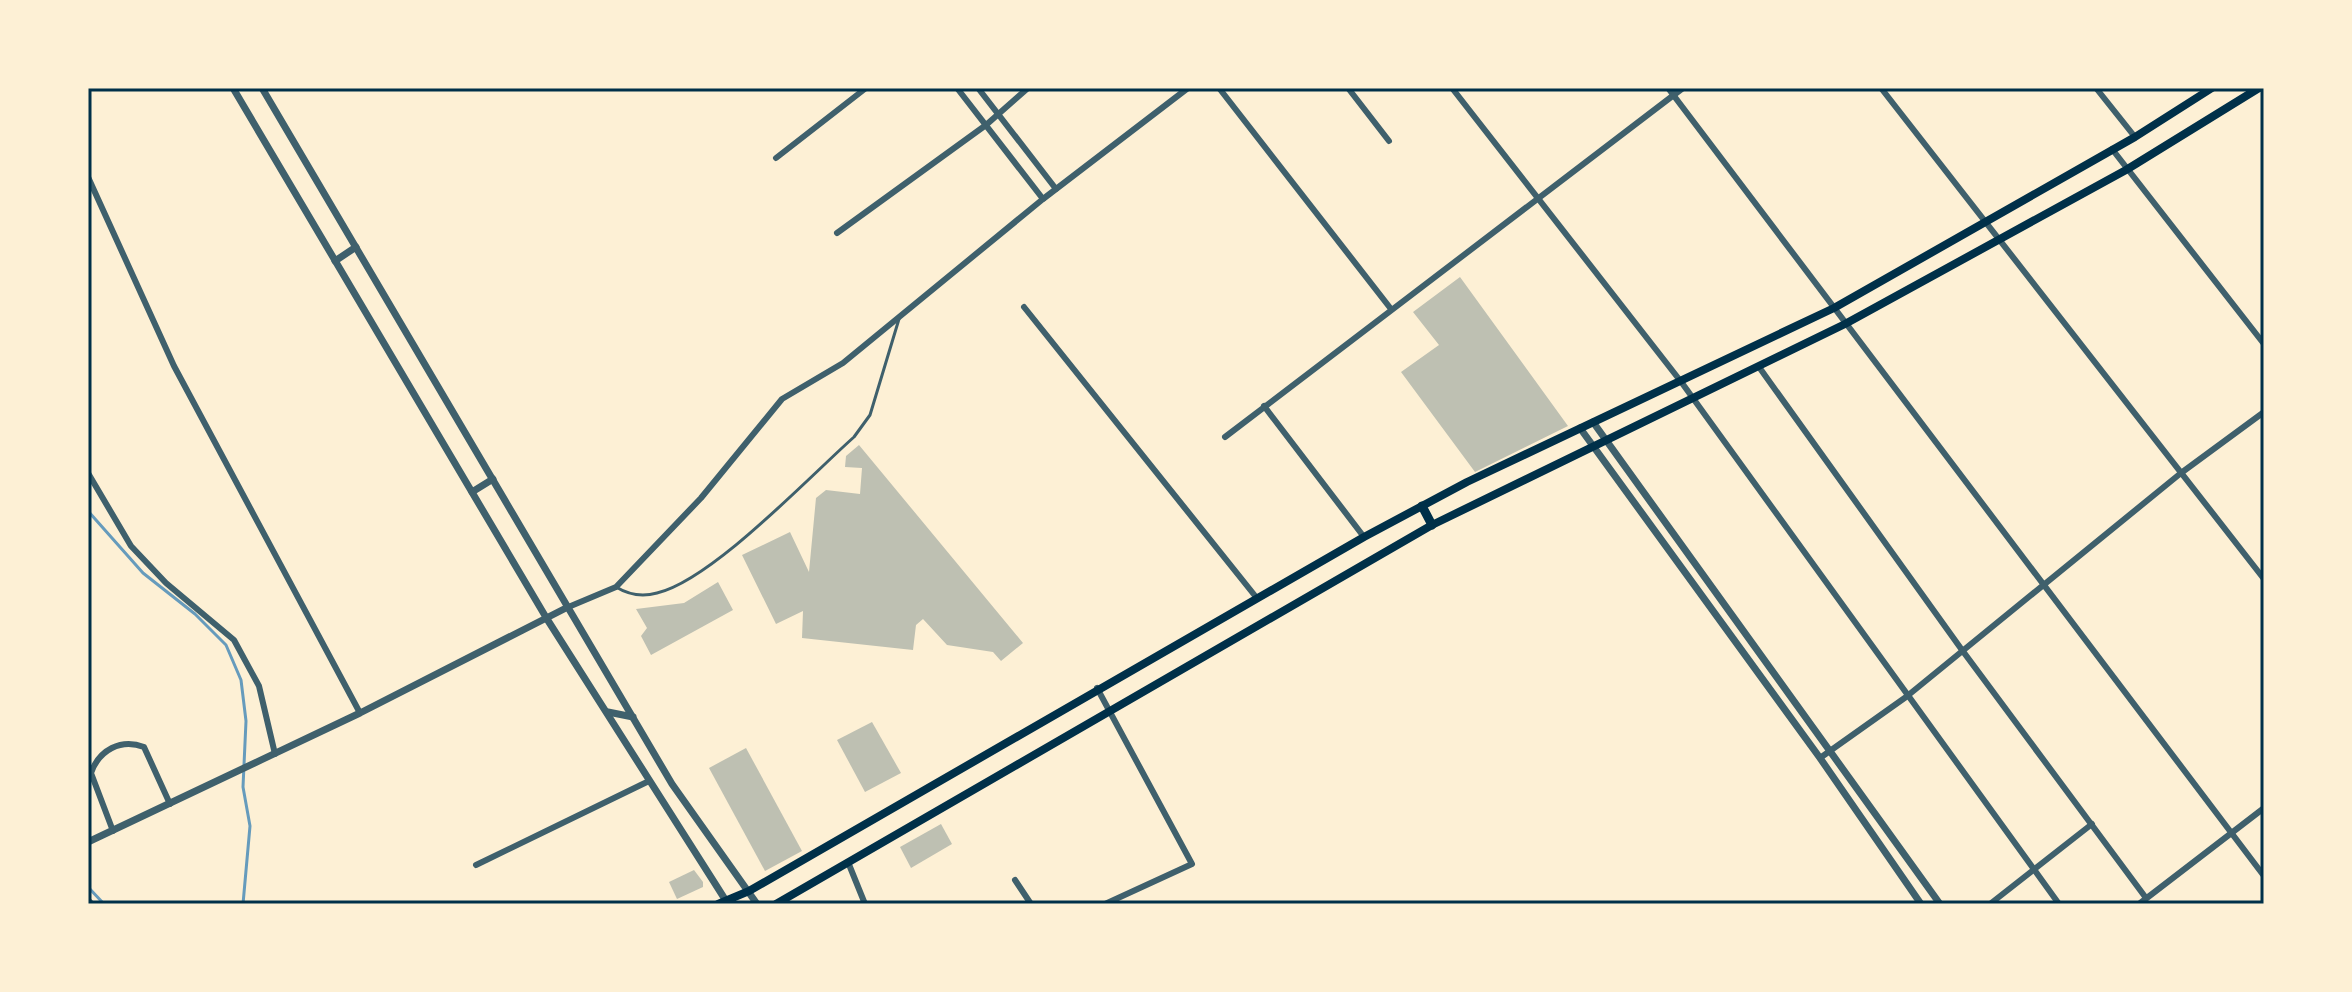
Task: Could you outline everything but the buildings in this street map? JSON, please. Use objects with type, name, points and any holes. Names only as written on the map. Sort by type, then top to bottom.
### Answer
[{"type":"main road","points":[[724,903],[1364,537],[1580,428],[1682,383],[1834,308],[2135,137],[2212,88]]},
{"type":"main road","points":[[776,904],[1432,525],[1845,324],[2126,170],[2259,88]]},
{"type":"main road","points":[[1422,506],[1432,525]]},
{"type":"street","points":[[233,88],[547,619],[608,712],[724,903]]},
{"type":"street","points":[[262,88],[672,784],[757,904]]},
{"type":"street","points":[[776,158],[866,88]]},
{"type":"street","points":[[957,88],[1043,199]]},
{"type":"street","points":[[978,88],[1056,189]]},
{"type":"street","points":[[837,233],[986,125],[1028,88]]},
{"type":"street","points":[[88,842],[360,713],[566,608],[616,587],[701,498],[782,399],[843,363],[1043,199],[1188,88]]},
{"type":"street","points":[[1219,88],[1391,309]]},
{"type":"street","points":[[1348,88],[1389,141]]},
{"type":"street","points":[[1452,88],[1682,383],[1906,697],[2059,904]]},
{"type":"street","points":[[1668,88],[2264,876]]},
{"type":"street","points":[[1225,437],[1683,88]]},
{"type":"street","points":[[1881,88],[2264,579]]},
{"type":"street","points":[[2096,88],[2135,137]]},
{"type":"street","points":[[2112,149],[2264,344]]},
{"type":"street","points":[[88,177],[174,366],[237,477],[360,713]]},
{"type":"street","points":[[335,261],[356,247]]},
{"type":"street","points":[[1024,307],[1256,597]]},
{"type":"street","points":[[1759,367],[1962,650],[2146,898]]},
{"type":"street","points":[[1264,406],[1364,537]]},
{"type":"street","points":[[1820,758],[1906,697],[2181,473],[2264,412]]},
{"type":"street","points":[[1593,422],[1940,904]]},
{"type":"street","points":[[1580,428],[1820,758],[1921,904]]},
{"type":"street","points":[[88,473],[131,546],[166,583],[234,640],[259,686],[275,754]]},
{"type":"street","points":[[472,492],[493,479]]},
{"type":"street","points":[[1097,688],[1192,864],[1105,904]]},
{"type":"street","points":[[608,712],[633,717]]},
{"type":"street","points":[[113,831],[91,773],[95,760],[111,748],[130,741],[144,747],[170,804]]},
{"type":"street","points":[[476,865],[649,781]]},
{"type":"street","points":[[2139,904],[2264,808]]},
{"type":"street","points":[[1990,904],[2092,824]]},
{"type":"street","points":[[848,862],[865,904]]},
{"type":"street","points":[[1015,880],[1031,904]]},
{"type":"lane","points":[[616,587],[629,595],[658,593],[698,573],[854,437],[870,415],[900,317]]},
{"type":"waterway","points":[[88,511],[143,573],[195,614],[226,645],[241,680],[246,721],[243,787],[250,826],[243,904]]},
{"type":"waterway","points":[[88,887],[104,904]]}]
